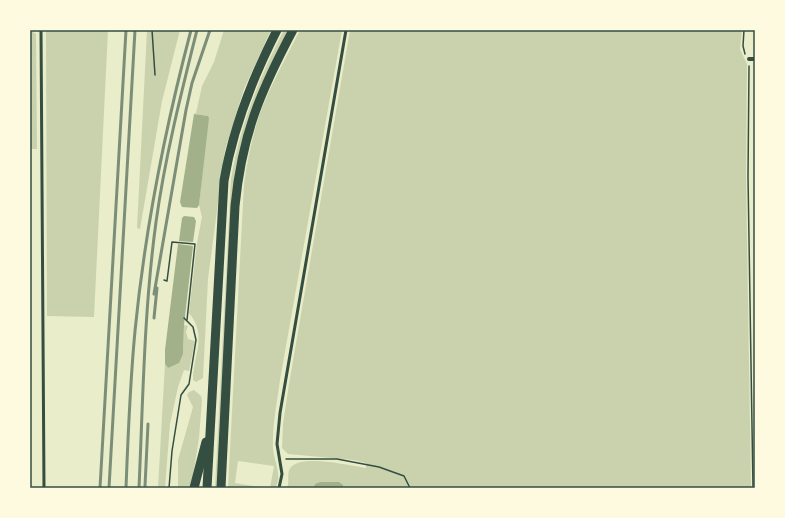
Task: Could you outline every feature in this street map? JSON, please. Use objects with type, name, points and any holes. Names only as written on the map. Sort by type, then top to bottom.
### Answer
[{"type":"main road","points":[[207,488],[221,214],[228,157],[241,109],[254,75],[277,30]]},
{"type":"main road","points":[[221,488],[235,206],[240,163],[256,107],[265,84],[293,30]]},
{"type":"main road","points":[[194,488],[211,426]]},
{"type":"street","points":[[749,59],[755,59]]},
{"type":"lane","points":[[41,30],[44,488]]},
{"type":"lane","points":[[279,488],[282,474],[277,444],[280,413],[346,30]]},
{"type":"path","points":[[152,30],[155,75]]},
{"type":"path","points":[[744,30],[744,52],[749,59],[748,177],[753,488]]},
{"type":"path","points":[[164,280],[167,281],[172,242],[195,244],[187,321]]},
{"type":"path","points":[[169,488],[172,451],[181,395],[189,384],[196,340],[193,327],[184,318]]},
{"type":"path","points":[[280,459],[337,459],[379,467],[404,476],[410,488]]},
{"type":"shaded area","points":[[30,30],[36,34],[37,149],[30,149]]},
{"type":"shaded area","points":[[46,30],[108,30],[94,317],[47,316]]},
{"type":"shaded area","points":[[147,30],[180,30],[162,101],[140,229],[137,228]]},
{"type":"shaded area","points":[[224,30],[271,30],[244,89],[225,150],[208,279],[203,378],[196,382],[193,380],[199,338],[195,321],[189,313],[197,243],[202,217],[199,205],[208,116],[194,114],[196,113],[202,86],[214,62]]},
{"type":"shaded area","points":[[284,30],[288,30],[267,73],[250,116],[238,160],[234,183],[231,208],[218,488],[215,488],[231,179],[245,121],[266,66]]},
{"type":"shaded area","points":[[300,30],[342,30],[276,406],[273,449],[278,479],[275,488],[270,488],[274,466],[238,461],[235,483],[266,488],[228,488],[245,175],[252,141],[263,105]]},
{"type":"shaded area","points":[[350,30],[742,30],[740,49],[747,64],[746,176],[751,488],[287,488],[290,469],[297,463],[316,461],[339,463],[366,468],[366,463],[353,460],[288,454],[282,448],[283,424],[289,384]]},
{"type":"shaded area","points":[[194,114],[208,116],[209,118],[199,205],[197,208],[182,207],[180,202]]},
{"type":"shaded area","points":[[184,216],[194,217],[196,221],[193,242],[179,241],[182,218]]},
{"type":"shaded area","points":[[178,244],[193,246],[184,325],[183,354],[179,363],[168,368],[165,364],[165,350]]},
{"type":"shaded area","points":[[184,325],[188,326],[186,332],[188,339],[195,341],[189,371],[184,370],[178,387],[170,424],[165,488],[158,488],[165,364],[168,368],[183,354]]},
{"type":"shaded area","points":[[194,390],[201,396],[202,400],[199,438],[191,488],[178,488],[178,460],[193,407],[187,395],[189,392]]},
{"type":"shaded area","points":[[320,482],[339,482],[343,485],[343,488],[314,488],[315,484]]},
{"type":"railway","points":[[100,488],[126,30]]},
{"type":"railway","points":[[109,488],[135,30]]},
{"type":"railway","points":[[126,488],[133,351],[144,255],[164,142],[191,30]]},
{"type":"railway","points":[[139,488],[146,322],[156,222],[179,102],[197,30]]},
{"type":"railway","points":[[154,294],[186,110],[192,83],[210,30]]},
{"type":"railway","points":[[154,318],[157,288]]},
{"type":"railway","points":[[145,486],[148,424]]}]
